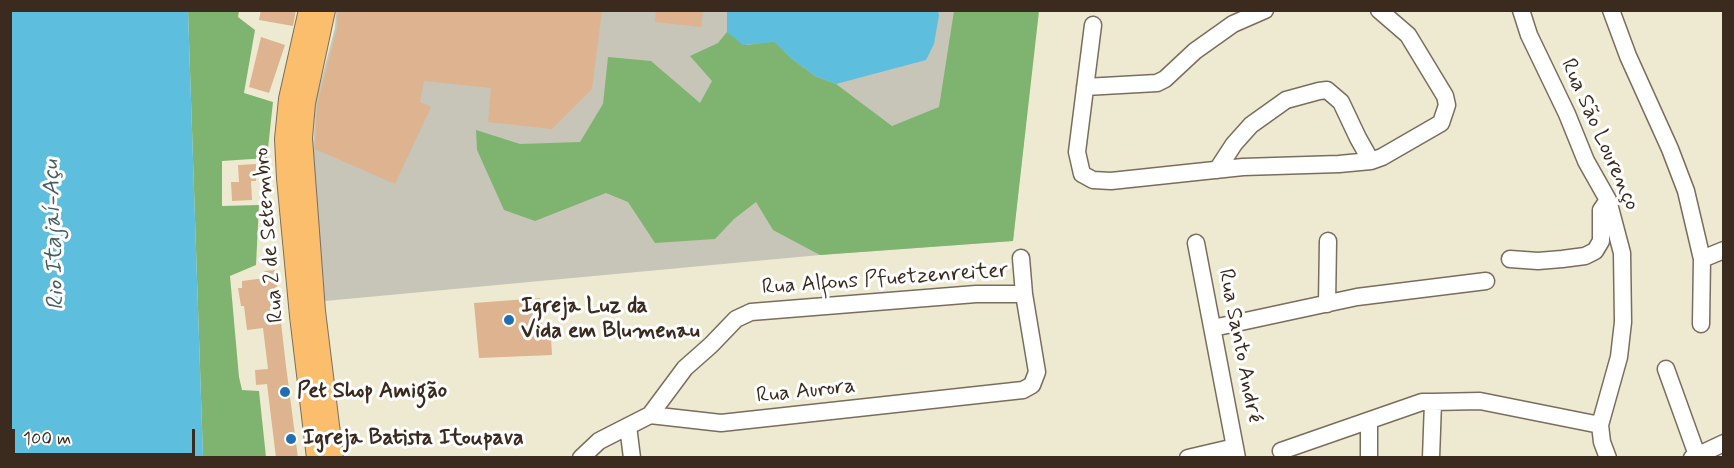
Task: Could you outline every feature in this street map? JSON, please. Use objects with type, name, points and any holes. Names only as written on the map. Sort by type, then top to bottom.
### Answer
[{"type":"main road","name":"Rua 2 de Setembro","points":[[309,10],[289,99],[285,139],[300,316],[317,458]]},
{"type":"main road","name":"Rua 2 de Setembro","points":[[325,10],[305,103],[302,138],[319,274],[333,458]]},
{"type":"street","points":[[1085,87],[1156,83],[1165,79],[1229,17],[1265,10]]},
{"type":"street","points":[[1093,25],[1077,152],[1082,174],[1093,180],[1112,181],[1216,170],[1371,161],[1441,123],[1447,105],[1445,96],[1408,35],[1379,10]]},
{"type":"street","name":"Rua São Lourenço","points":[[1521,10],[1529,35],[1567,114],[1586,161],[1608,200],[1622,253],[1623,322],[1619,357],[1600,425],[1602,442],[1608,458]]},
{"type":"street","points":[[1611,10],[1628,56],[1670,149],[1686,191],[1702,259],[1701,324]]},
{"type":"street","points":[[1216,170],[1251,125],[1286,100],[1327,90],[1341,102],[1371,161]]},
{"type":"street","points":[[1510,259],[1538,261],[1562,259],[1585,256],[1594,251],[1601,241],[1601,210],[1608,200]]},
{"type":"street","points":[[1328,241],[1328,304]]},
{"type":"street","name":"Rua Santo André","points":[[1196,243],[1236,452]]},
{"type":"street","points":[[1702,259],[1724,250]]},
{"type":"street","points":[[1021,258],[1024,294]]},
{"type":"street","points":[[1213,328],[1380,294],[1486,281]]},
{"type":"street","name":"Rua Alfons Pfuetzenreiter","points":[[650,416],[685,368],[736,319],[751,312],[976,294],[1024,294]]},
{"type":"street","name":"Rua Aurora","points":[[650,416],[721,423],[804,416],[1023,390],[1032,385],[1037,372],[1024,294]]},
{"type":"street","points":[[1666,369],[1694,456],[1724,443]]},
{"type":"street","points":[[1281,451],[1422,402],[1480,401],[1600,425]]},
{"type":"street","points":[[1431,458],[1433,402]]},
{"type":"street","points":[[581,458],[599,441],[650,416]]},
{"type":"street","points":[[1369,421],[1369,458]]},
{"type":"street","points":[[628,426],[632,458]]},
{"type":"street","points":[[1188,458],[1236,452]]},
{"type":"shaded area","points":[[336,11],[1038,11],[1013,241],[820,255],[325,301],[313,151],[316,100],[335,28]]},
{"type":"green space","points":[[188,11],[239,11],[238,17],[255,30],[244,93],[273,102],[267,158],[222,161],[222,206],[259,205],[256,265],[230,276],[239,377],[242,390],[259,391],[266,457],[203,457]]},
{"type":"green space","points":[[954,11],[1039,11],[1013,241],[820,255],[773,230],[756,202],[734,219],[715,239],[655,243],[628,202],[606,193],[535,221],[504,210],[477,150],[476,130],[520,144],[580,142],[603,104],[608,57],[651,61],[700,103],[712,81],[690,56],[718,43],[727,32],[747,45],[774,41],[791,58],[815,76],[836,84],[892,126],[939,107]]},
{"type":"water","name":"Rio Itajaí-Açu","points":[[10,11],[188,11],[203,457],[11,457]]},
{"type":"water","points":[[727,11],[938,11],[934,44],[926,60],[836,84],[815,76],[774,42],[743,45],[727,32]]},
{"type":"building","points":[[261,10],[296,10],[293,26],[259,20]]},
{"type":"building","points":[[338,10],[602,10],[592,89],[552,129],[488,122],[491,88],[424,81],[420,102],[431,107],[395,184],[315,149],[317,105],[337,29]]},
{"type":"building","points":[[656,10],[703,10],[701,27],[655,22]]},
{"type":"building","points":[[261,37],[285,45],[269,93],[249,87]]},
{"type":"building","points":[[256,164],[256,181],[251,181],[252,200],[232,201],[231,182],[239,182],[238,165]]},
{"type":"building","points":[[275,270],[298,458],[276,458],[267,384],[256,385],[255,370],[268,369],[263,328],[247,330],[244,306],[241,306],[238,288],[242,288],[242,281],[265,278],[264,271]]},
{"type":"building","name":"Igreja Luz da Vida em Blumenau","points":[[540,298],[543,339],[551,338],[552,355],[479,358],[474,303]]},
{"type":"place","name":"Igreja Luz da Vida em Blumenau","points":[[509,320]]},
{"type":"place","name":"Pet Shop Amigão","points":[[285,392]]},
{"type":"place","name":"Igreja Batista Itoupava","points":[[291,439]]}]
